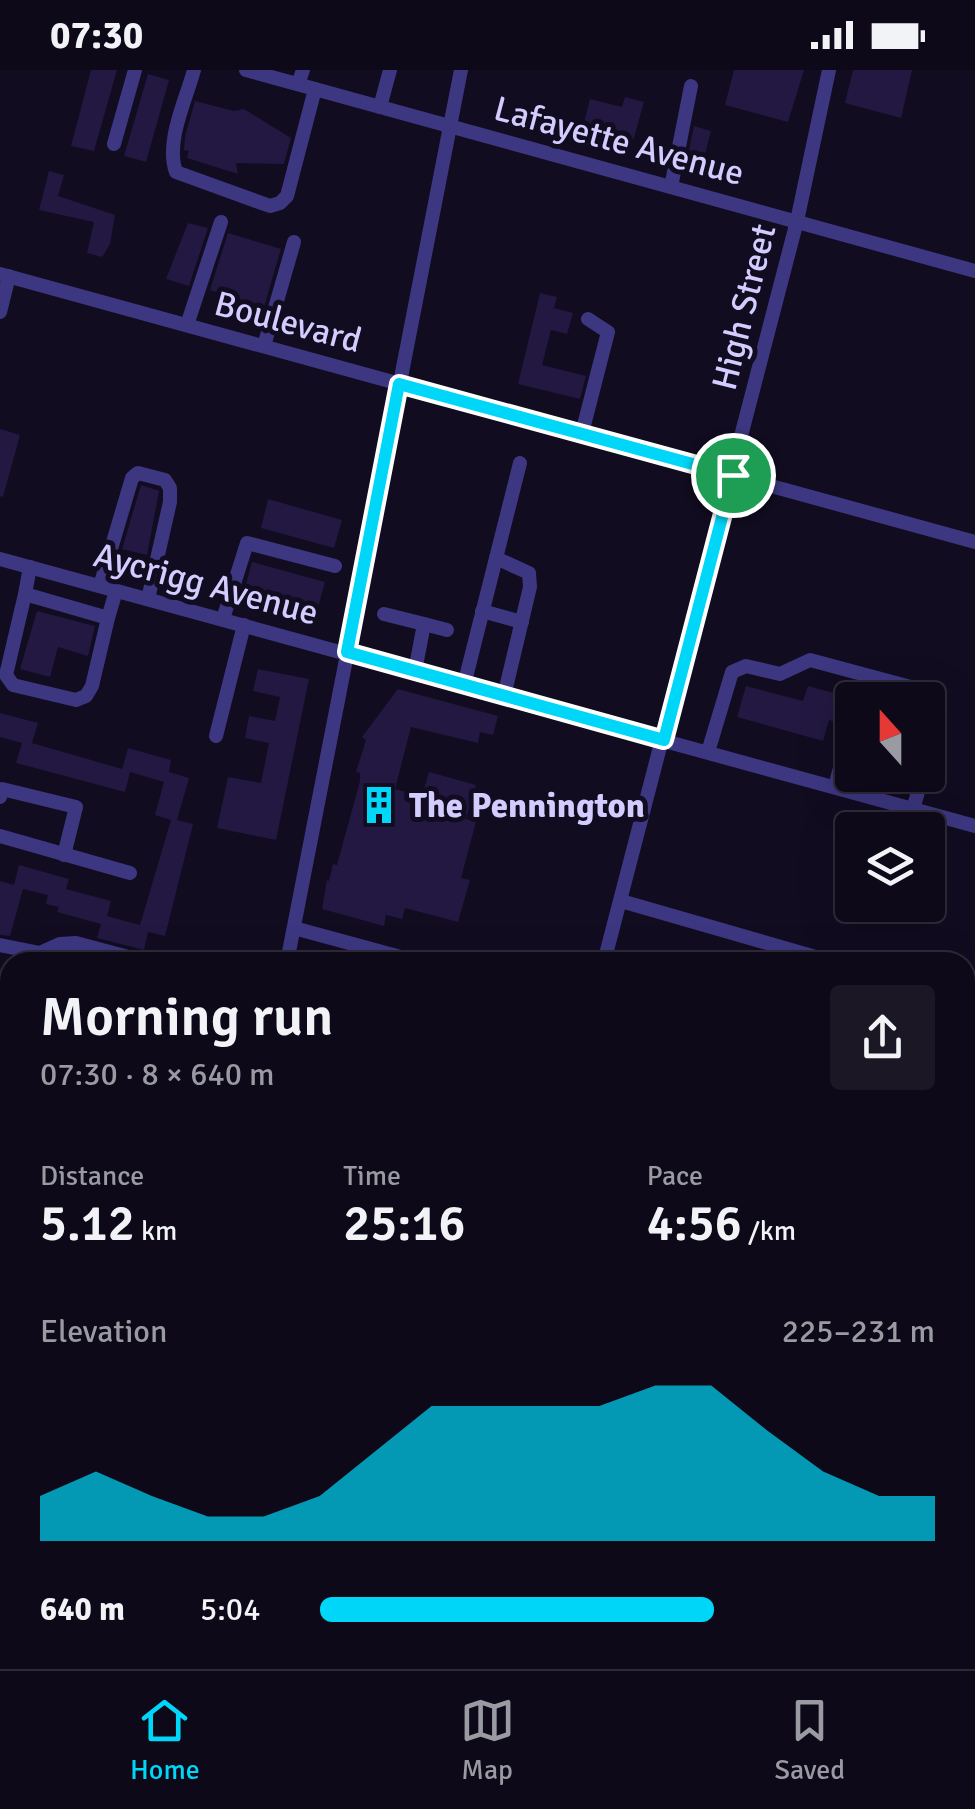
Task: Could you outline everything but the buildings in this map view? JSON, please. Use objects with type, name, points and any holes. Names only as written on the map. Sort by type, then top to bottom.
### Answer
[{"type":"street","points":[[114,144],[135,70]]},
{"type":"street","points":[[194,70],[173,145],[176,172],[270,206],[287,196],[315,89]]},
{"type":"street","name":"Lafayette Avenue","points":[[246,70],[300,77],[315,89],[975,271]]},
{"type":"street","points":[[380,107],[390,70]]},
{"type":"street","points":[[289,952],[461,70]]},
{"type":"street","name":"High Street","points":[[607,952],[733,475],[797,222],[830,70]]},
{"type":"street","points":[[671,187],[691,86]]},
{"type":"street","points":[[187,325],[221,222]]},
{"type":"street","points":[[264,346],[294,242]]},
{"type":"street","points":[[0,312],[4,275]]},
{"type":"street","name":"Boulevard","points":[[4,275],[975,542]]},
{"type":"street","points":[[582,434],[608,332],[588,319]]},
{"type":"street","points":[[464,685],[520,463]]},
{"type":"street","points":[[100,586],[132,478],[138,474],[165,480],[170,488],[170,502],[148,600]]},
{"type":"street","points":[[223,619],[246,543],[334,566]]},
{"type":"street","name":"Aycrigg Avenue","points":[[0,558],[835,787]]},
{"type":"street","points":[[496,558],[529,573],[530,587],[504,696]]},
{"type":"street","points":[[30,567],[6,675],[13,685],[76,700],[86,696],[92,686],[116,591]]},
{"type":"street","points":[[25,594],[108,618]]},
{"type":"street","points":[[482,611],[522,622]]},
{"type":"street","points":[[384,614],[447,630]]},
{"type":"street","points":[[414,671],[424,624]]},
{"type":"street","points":[[216,736],[244,625]]},
{"type":"street","points":[[708,752],[732,672],[746,666],[780,674],[810,660],[893,682]]},
{"type":"street","points":[[0,797],[2,789],[76,808],[64,854]]},
{"type":"street","name":"Aycrigg Avenue","points":[[853,792],[975,826]]},
{"type":"street","points":[[914,809],[918,792]]},
{"type":"street","points":[[0,836],[130,873]]},
{"type":"street","points":[[621,902],[798,952]]},
{"type":"street","points":[[294,928],[382,952]]},
{"type":"street","points":[[44,952],[60,944],[76,943],[110,952]]},
{"type":"street","points":[[0,945],[31,952]]},
{"type":"place","name":"The Pennington","points":[[379,805]]},
{"type":"route","points":[[399,384],[733,475],[664,740],[347,652],[399,384]]}]
